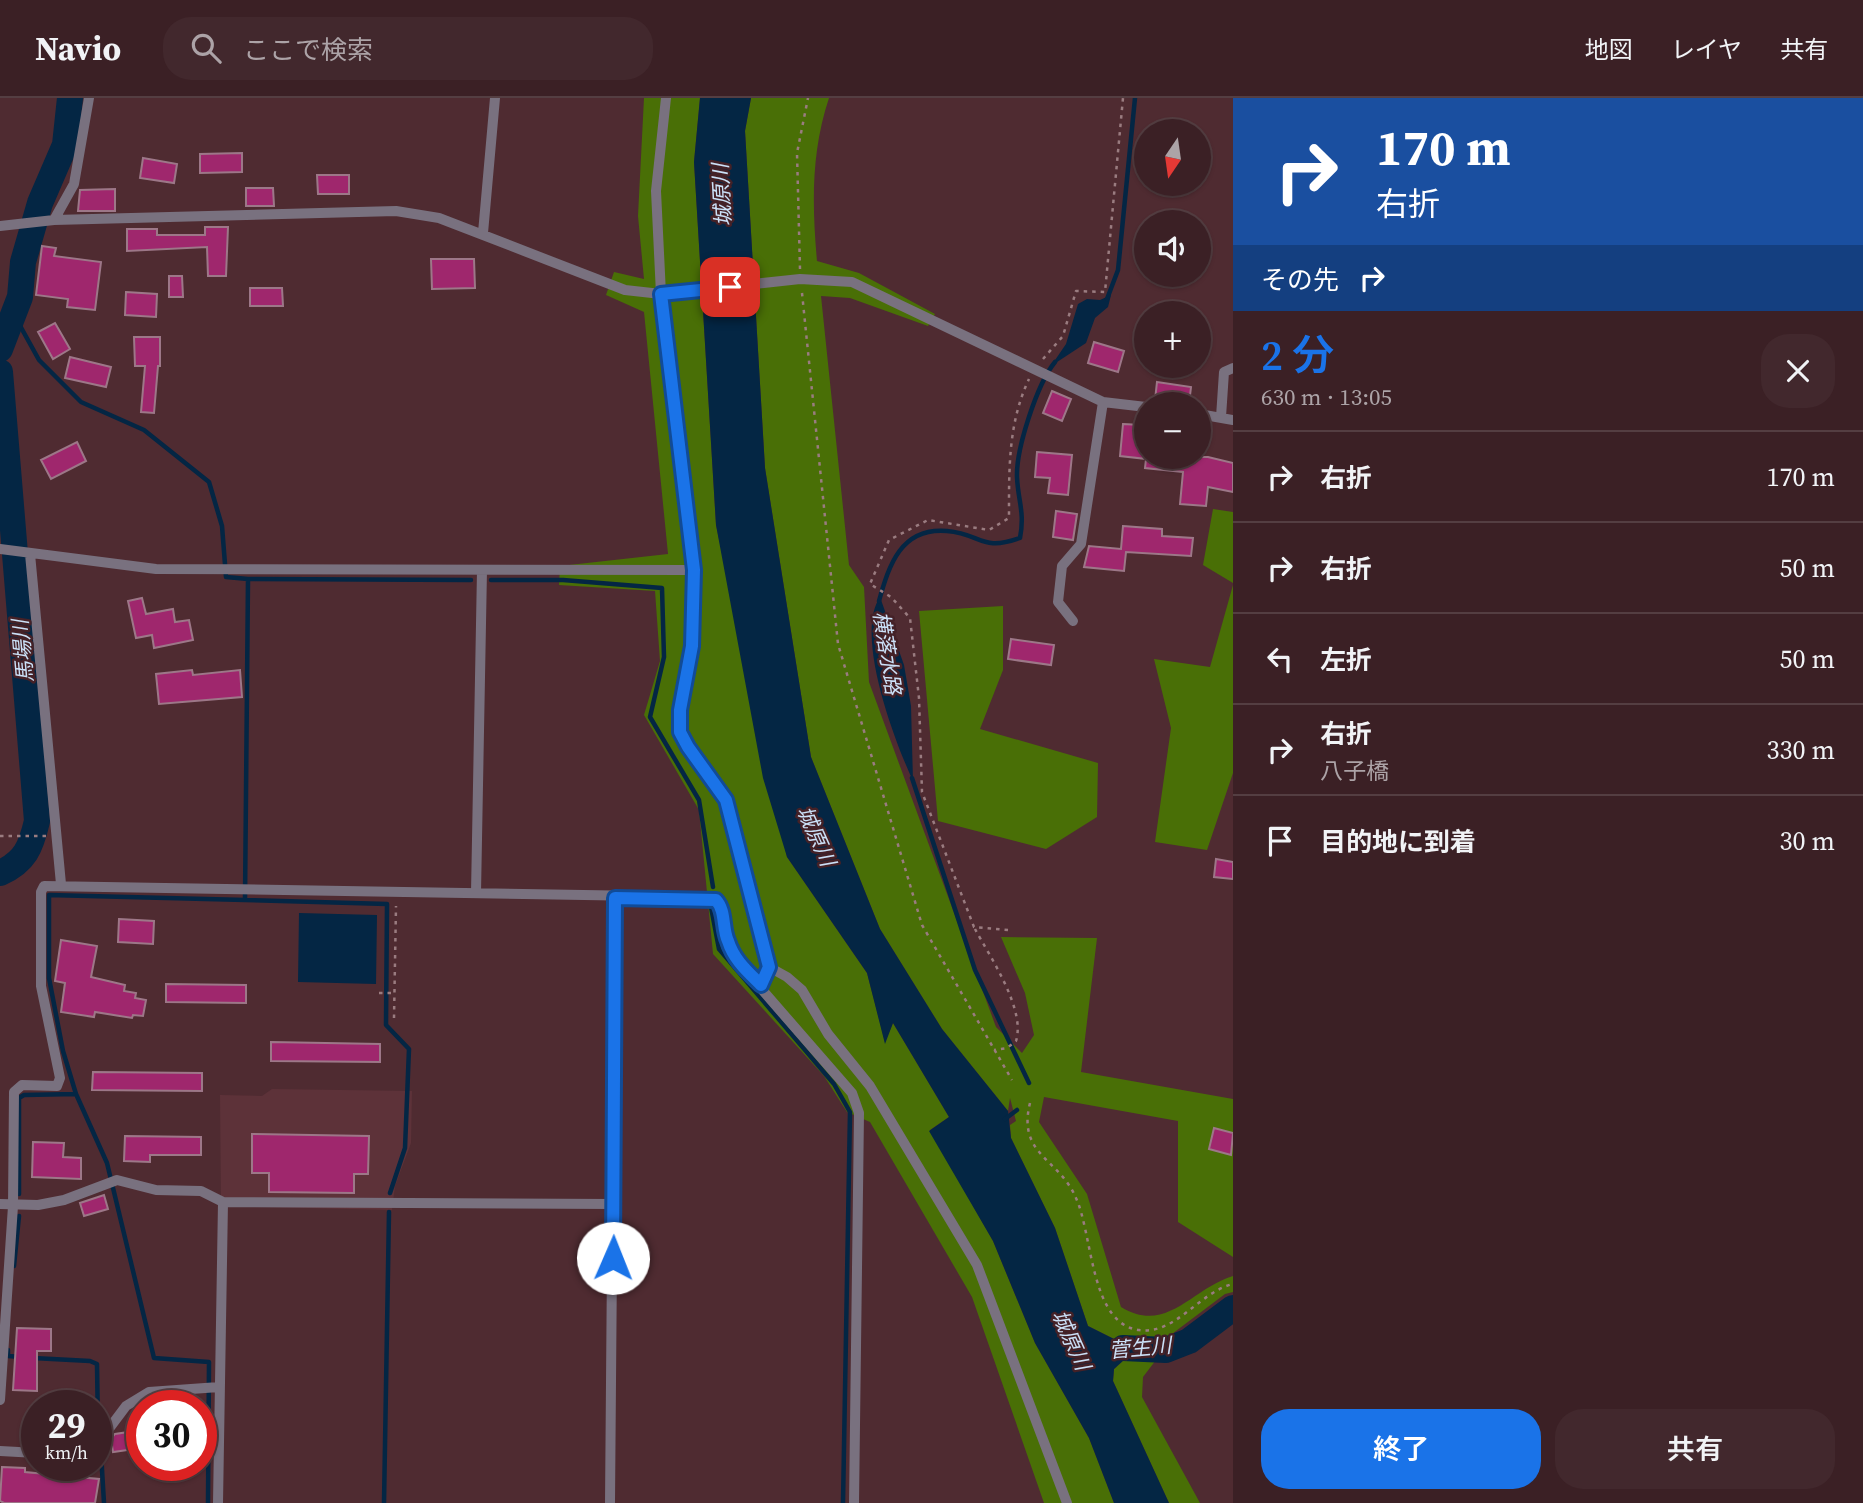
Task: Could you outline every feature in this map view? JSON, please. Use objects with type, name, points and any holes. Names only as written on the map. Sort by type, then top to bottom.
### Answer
[{"type":"street","points":[[54,220],[74,184],[89,98]]},
{"type":"street","points":[[483,233],[495,98]]},
{"type":"street","points":[[666,98],[656,191],[661,294],[694,570],[692,646],[680,710],[680,732],[726,800],[769,967],[761,985]]},
{"type":"street","points":[[3,225],[54,220],[396,211],[439,218],[483,233],[625,290],[661,294],[800,279],[852,282],[1103,402],[1134,406]]},
{"type":"street","points":[[1221,417],[1224,372],[1233,368]]},
{"type":"street","points":[[1073,621],[1058,602],[1062,566],[1081,544],[1103,402]]},
{"type":"street","points":[[1211,416],[1233,420]]},
{"type":"street","points":[[0,549],[156,569],[694,570]]},
{"type":"street","points":[[30,554],[61,884]]},
{"type":"street","points":[[476,893],[482,570]]},
{"type":"street","points":[[0,1400],[13,1206],[14,1092],[22,1085],[57,1086],[60,1078],[41,986],[41,892],[44,886],[61,884],[716,900],[721,906],[727,940],[737,961],[761,985],[852,1093],[859,1114],[854,1503]]},
{"type":"street","points":[[610,1503],[615,898]]},
{"type":"street","points":[[769,967],[787,976],[802,990],[828,1034],[870,1086],[977,1265],[1067,1503]]},
{"type":"street","points":[[0,1204],[13,1206],[64,1200],[111,1181],[156,1190],[212,1194],[223,1202],[613,1204]]},
{"type":"street","points":[[218,1503],[223,1202]]},
{"type":"street","points":[[112,1425],[127,1406],[149,1392],[219,1387]]},
{"type":"street","points":[[0,1451],[21,1452]]},
{"type":"path","points":[[808,98],[797,153],[800,279],[838,644],[922,925],[1012,1080]]},
{"type":"path","points":[[870,584],[891,597],[910,618],[919,698],[922,792],[974,927],[1007,989],[1018,1021],[1016,1041],[1007,1048],[994,1050]]},
{"type":"path","points":[[0,836],[41,836]]},
{"type":"path","points":[[394,1018],[396,892]]},
{"type":"path","points":[[974,927],[1008,930]]},
{"type":"path","points":[[379,993],[394,993]]},
{"type":"path","points":[[1030,1103],[1026,1122],[1028,1139],[1076,1196],[1106,1309],[1122,1325],[1141,1331],[1167,1326],[1220,1287],[1233,1284]]},
{"type":"shaded area","points":[[272,1089],[412,1091],[411,1143],[395,1186],[392,1210],[221,1206],[220,1095],[262,1096]]},
{"type":"green space","points":[[644,98],[700,98],[694,162],[716,525],[787,857],[867,973],[885,1042],[893,1023],[949,1117],[930,1130],[993,1241],[1035,1343],[1089,1438],[1114,1503],[1044,1503],[972,1297],[870,1122],[847,1112],[824,1076],[713,954],[699,810],[644,715],[660,661],[655,591],[559,585],[560,566],[668,554],[644,312],[606,295],[614,272],[644,279],[638,216]]},
{"type":"green space","points":[[751,98],[829,98],[819,138],[814,179],[817,261],[859,273],[935,314],[928,326],[850,298],[821,296],[849,565],[864,587],[869,682],[996,1027],[1022,1053],[1034,1035],[1025,993],[1001,937],[1097,938],[1081,1072],[1233,1099],[1233,1257],[1178,1222],[1178,1121],[1044,1097],[1039,1122],[1087,1194],[1121,1307],[1137,1314],[1152,1316],[1166,1313],[1233,1276],[1233,1292],[1225,1294],[1160,1343],[1120,1342],[1088,1326],[1055,1228],[1011,1138],[1010,1125],[1016,1121],[1010,1098],[1008,1111],[942,1029],[880,929],[811,757],[765,468],[745,131]]},
{"type":"green space","points":[[1213,509],[1233,512],[1233,583],[1203,565]]},
{"type":"green space","points":[[1233,585],[1233,773],[1207,850],[1155,842],[1171,728],[1154,659],[1210,667]]},
{"type":"green space","points":[[1003,606],[1003,670],[980,729],[1098,763],[1097,817],[1046,849],[938,821],[919,611]]},
{"type":"green space","points":[[1159,1356],[1143,1377],[1142,1397],[1200,1503],[1169,1503],[1113,1381],[1114,1369],[1125,1359]]},
{"type":"water","name":"城原川","points":[[700,98],[751,98],[745,131],[765,468],[811,757],[880,929],[942,1029],[1008,1111],[1011,1138],[1055,1228],[1088,1326],[1120,1342],[1160,1343],[1159,1356],[1125,1359],[1114,1369],[1113,1381],[1169,1503],[1114,1503],[1089,1438],[1035,1343],[993,1241],[929,1131],[949,1117],[893,1023],[885,1044],[867,973],[787,857],[763,778],[716,525],[694,162]]},
{"type":"water","points":[[1111,295],[1108,307],[1095,318],[1086,343],[1051,366],[1066,344],[1078,304],[1087,299],[1100,300]]},
{"type":"water","points":[[880,597],[904,665],[911,706],[913,781],[888,716],[874,662],[873,614]]},
{"type":"water","points":[[299,913],[377,915],[376,984],[298,982]]},
{"type":"building","points":[[242,153],[242,172],[200,173],[200,154]]},
{"type":"building","points":[[143,158],[177,164],[174,183],[140,178]]},
{"type":"building","points":[[317,175],[349,175],[349,194],[318,194]]},
{"type":"building","points":[[246,188],[273,188],[274,206],[246,206]]},
{"type":"building","points":[[115,189],[115,211],[78,211],[80,190]]},
{"type":"building","points":[[205,227],[228,227],[226,276],[208,276],[207,247],[127,251],[127,229],[157,229],[157,235],[205,235]]},
{"type":"building","points":[[42,246],[56,248],[54,256],[101,262],[95,310],[67,307],[68,299],[36,295]]},
{"type":"building","points":[[431,259],[474,259],[475,288],[432,289]]},
{"type":"building","points":[[169,276],[182,276],[183,297],[169,297]]},
{"type":"building","points":[[250,288],[282,288],[283,306],[250,306]]},
{"type":"building","points":[[126,292],[157,294],[156,317],[125,315]]},
{"type":"building","points":[[55,323],[70,349],[53,359],[38,332]]},
{"type":"building","points":[[134,337],[160,337],[160,366],[154,413],[141,412],[145,366],[135,366]]},
{"type":"building","points":[[1094,342],[1124,351],[1118,372],[1088,363]]},
{"type":"building","points":[[70,357],[111,367],[106,387],[65,378]]},
{"type":"building","points":[[1157,382],[1191,387],[1190,392],[1156,392]]},
{"type":"building","points":[[1052,391],[1071,399],[1062,421],[1043,413]]},
{"type":"building","points":[[1123,424],[1134,425],[1134,458],[1120,456]]},
{"type":"building","points":[[77,442],[86,461],[51,479],[41,460]]},
{"type":"building","points":[[1037,452],[1072,455],[1068,495],[1048,493],[1050,478],[1035,477]]},
{"type":"building","points":[[1211,458],[1233,463],[1233,492],[1208,487],[1206,506],[1180,504],[1183,472],[1154,469],[1211,469]]},
{"type":"building","points":[[1056,511],[1077,514],[1073,540],[1053,537]]},
{"type":"building","points":[[1123,526],[1162,529],[1162,536],[1193,538],[1191,556],[1126,552],[1124,571],[1084,567],[1089,546],[1121,549]]},
{"type":"building","points":[[142,598],[146,614],[173,609],[175,622],[189,620],[193,640],[154,648],[152,635],[136,638],[128,601]]},
{"type":"building","points":[[1011,639],[1054,645],[1051,665],[1008,659]]},
{"type":"building","points":[[192,670],[193,675],[240,670],[242,697],[159,704],[156,674]]},
{"type":"building","points":[[1216,859],[1233,862],[1233,879],[1214,877]]},
{"type":"building","points":[[119,919],[154,921],[153,944],[118,942]]},
{"type":"building","points":[[61,940],[97,946],[91,977],[125,985],[124,991],[136,993],[135,998],[146,1000],[143,1016],[133,1015],[132,1018],[95,1012],[94,1017],[61,1012],[65,983],[55,981]]},
{"type":"building","points":[[166,984],[246,985],[246,1003],[166,1002]]},
{"type":"building","points":[[271,1042],[380,1044],[380,1062],[271,1061]]},
{"type":"building","points":[[93,1072],[202,1073],[202,1091],[92,1090]]},
{"type":"building","points":[[1214,1128],[1233,1133],[1231,1155],[1209,1149]]},
{"type":"building","points":[[252,1134],[369,1136],[368,1174],[354,1174],[354,1193],[269,1192],[269,1173],[252,1173]]},
{"type":"building","points":[[125,1136],[201,1137],[201,1155],[150,1155],[150,1162],[124,1161]]},
{"type":"building","points":[[33,1142],[64,1143],[63,1157],[81,1158],[81,1179],[32,1177]]},
{"type":"building","points":[[104,1195],[108,1209],[84,1216],[80,1203]]},
{"type":"building","points":[[17,1328],[51,1329],[51,1351],[37,1351],[37,1390],[13,1390]]},
{"type":"building","points":[[126,1432],[126,1450],[113,1452],[112,1438],[115,1434]]},
{"type":"building","points":[[2,1467],[21,1468],[21,1481],[99,1481],[95,1503],[0,1501]]},
{"type":"waterway","name":"馬場川","points":[[0,349],[20,297],[23,262],[40,203],[65,145],[70,98]]},
{"type":"waterway","name":"横落水路","points":[[1107,299],[1118,270],[1135,98]]},
{"type":"waterway","points":[[20,297],[18,322],[39,360],[81,402],[144,430],[209,482],[222,526],[226,577],[248,579],[245,900],[387,904],[386,1025],[409,1049],[405,1148],[390,1193]]},
{"type":"waterway","name":"横落水路","points":[[879,601],[893,562],[908,542],[918,535],[931,531],[947,531],[989,543],[1020,538],[1022,514],[1017,477],[1020,450],[1041,385],[1055,362]]},
{"type":"waterway","name":"馬場川","points":[[0,372],[37,821],[26,853],[9,869],[0,873]]},
{"type":"waterway","points":[[248,579],[471,580]]},
{"type":"waterway","points":[[491,580],[563,580],[662,588],[664,657],[650,717],[699,800],[713,887]]},
{"type":"waterway","name":"横落水路","points":[[912,778],[975,970],[1029,1083]]},
{"type":"waterway","points":[[208,1503],[209,1362],[154,1358],[107,1163],[76,1094],[63,1051],[49,978],[49,895],[245,900]]},
{"type":"waterway","points":[[711,907],[719,949],[834,1084],[850,1112],[843,1503]]},
{"type":"waterway","points":[[19,1194],[19,1098],[24,1095],[76,1094]]},
{"type":"waterway","points":[[1005,1119],[1017,1110]]},
{"type":"waterway","points":[[384,1503],[389,1212]]},
{"type":"waterway","points":[[14,1266],[19,1216]]},
{"type":"waterway","name":"菅生川","points":[[1123,1348],[1166,1350],[1189,1341],[1233,1308]]},
{"type":"waterway","points":[[8,1350],[8,1356],[21,1357]]},
{"type":"waterway","points":[[33,1358],[90,1361],[97,1364],[97,1390]]},
{"type":"waterway","points":[[103,1481],[104,1503]]},
{"type":"route","points":[[613,1258],[615,898],[705,897],[716,900],[721,906],[727,940],[737,961],[761,985],[769,967],[738,859],[726,800],[680,732],[680,710],[692,646],[694,570],[661,294],[730,287]]}]
